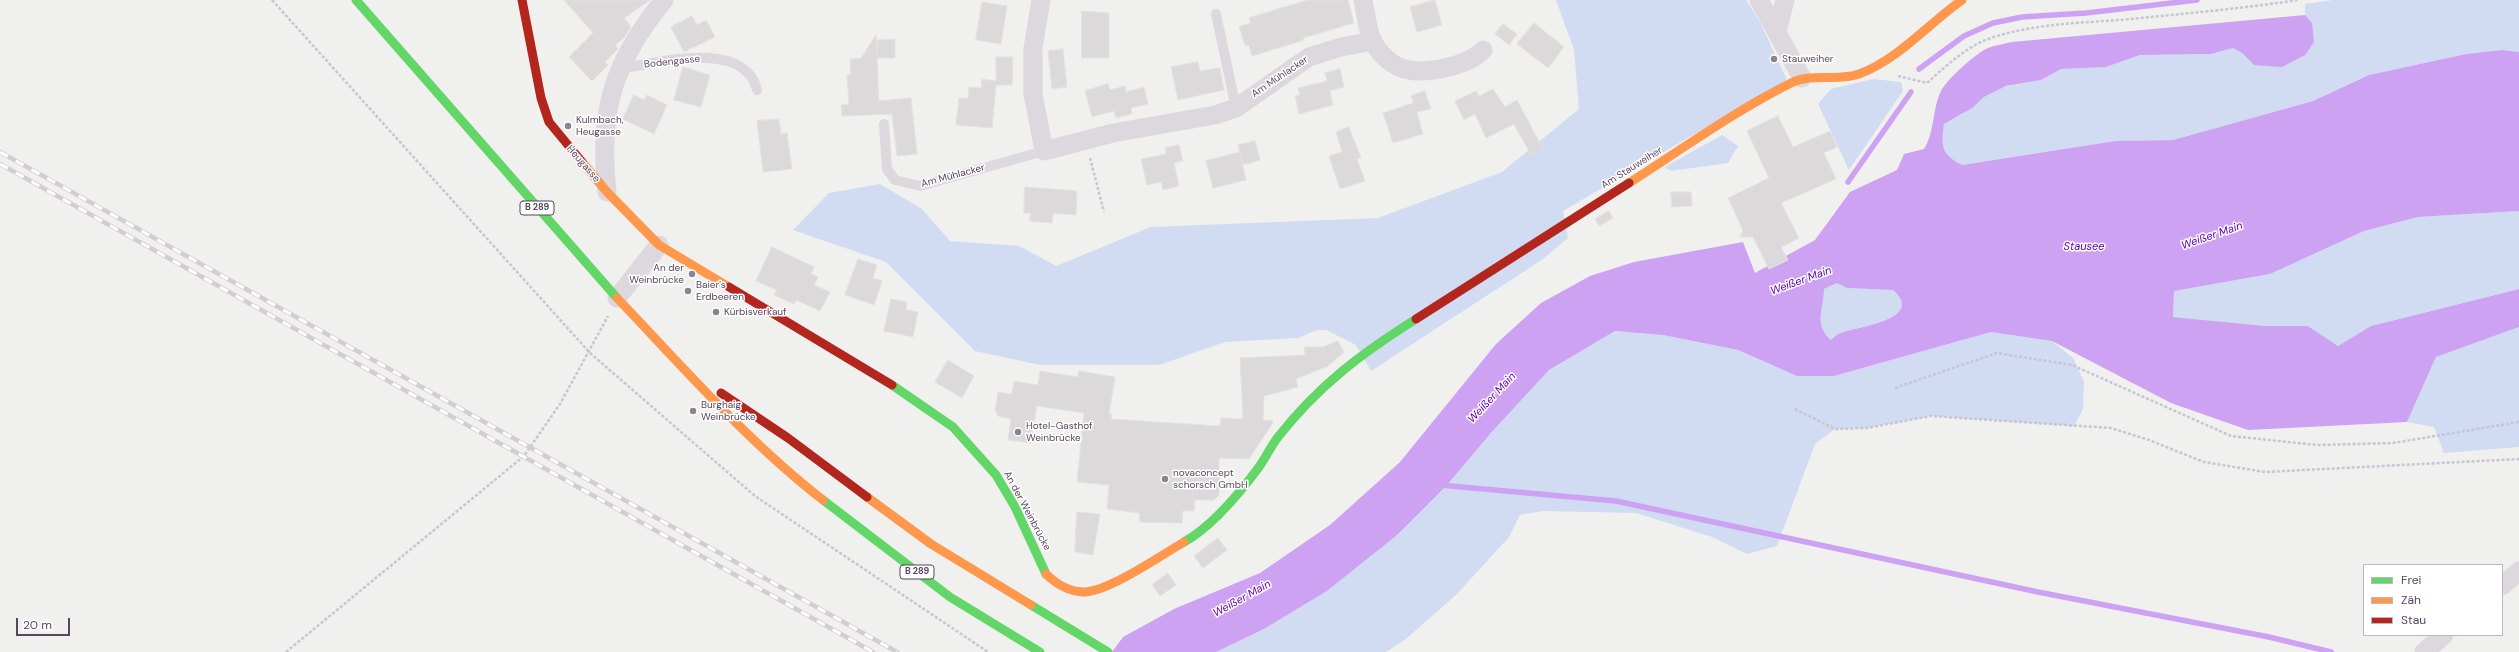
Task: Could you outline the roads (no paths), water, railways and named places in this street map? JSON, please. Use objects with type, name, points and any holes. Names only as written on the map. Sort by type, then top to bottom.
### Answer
[{"type":"main road","name":"B 289","points":[[356,0],[617,298],[689,371],[747,433],[801,483],[950,597],[1040,652]]},
{"type":"main road","name":"Heugasse","points":[[522,0],[541,98],[549,122],[607,192],[659,245]]},
{"type":"main road","points":[[1802,78],[1833,79],[1858,74],[1908,45],[1945,11],[1962,0]]},
{"type":"main road","name":"Am Stauweiher","points":[[1324,385],[1364,352],[1752,105],[1802,78]]},
{"type":"main road","name":"An der Weinbrücke","points":[[659,245],[893,385],[953,427],[996,475],[1015,507],[1048,575],[1064,588],[1085,592],[1109,584],[1190,539],[1220,514],[1258,468],[1278,437],[1324,385]]},
{"type":"main road","name":"B 289","points":[[689,371],[788,438],[930,544],[1076,634],[1108,652]]},
{"type":"street","points":[[607,192],[604,164],[605,124],[618,69],[648,19],[664,0]]},
{"type":"street","points":[[1041,0],[1033,48],[1033,94],[1044,151]]},
{"type":"street","points":[[1363,0],[1372,42],[1386,58],[1403,69],[1435,71],[1476,58],[1483,50]]},
{"type":"street","points":[[1759,0],[1802,78]]},
{"type":"street","points":[[1777,31],[1785,0]]},
{"type":"street","name":"Am Mühlacker","points":[[1044,151],[1113,133],[1216,115],[1236,108],[1309,57],[1341,47],[1372,42]]},
{"type":"street","points":[[617,298],[659,245]]},
{"type":"street","points":[[2503,585],[2519,571]]},
{"type":"street","points":[[2424,652],[2443,636]]},
{"type":"lane","points":[[1216,14],[1236,108]]},
{"type":"lane","name":"Bodengasse","points":[[618,69],[689,58],[727,59],[740,65],[748,72],[755,81],[757,90]]},
{"type":"lane","name":"Am Mühlacker","points":[[884,124],[887,169],[895,180],[920,186],[1044,151]]},
{"type":"water","name":"Stausee","points":[[2305,15],[2312,23],[2314,42],[2305,55],[2282,67],[2254,65],[2242,53],[2233,48],[2211,54],[2140,55],[2106,67],[2061,69],[2041,80],[2006,86],[1984,97],[1972,108],[1944,124],[1944,149],[1950,157],[1962,165],[2115,141],[2173,140],[2313,101],[2369,75],[2466,54],[2502,50],[2519,52],[2519,211],[2418,217],[2364,231],[2270,274],[2174,291],[2173,317],[2265,326],[2308,326],[2338,346],[2371,326],[2519,289],[2519,327],[2436,357],[2407,422],[2248,430],[2171,403],[2052,341],[1991,332],[1834,376],[1797,376],[1738,350],[1663,335],[1615,331],[1549,370],[1490,434],[1446,486],[1396,536],[1327,591],[1264,629],[1216,652],[1112,652],[1123,637],[1174,609],[1260,573],[1330,525],[1400,462],[1496,344],[1541,303],[1590,276],[1634,262],[1743,242],[1755,273],[1815,240],[1850,192],[1897,170],[1904,154],[1924,149],[1928,142],[1932,128],[1938,98],[1944,86],[1955,73],[1988,48],[2012,42]],"holes":[[[1837,283],[1847,288],[1893,290],[1901,300],[1901,309],[1895,315],[1885,320],[1840,333],[1831,340],[1822,328],[1821,322],[1824,289]]]},
{"type":"waterway","points":[[1919,69],[1964,36],[1993,23],[2022,17],[2086,13],[2197,0]]},
{"type":"waterway","points":[[1848,182],[1911,92]]},
{"type":"waterway","points":[[1440,485],[1616,501],[2038,592],[2269,637],[2331,652]]},
{"type":"railway","points":[[0,152],[897,652]]},
{"type":"railway","points":[[0,164],[873,652]]},
{"type":"place","name":"Stauweiher","points":[[1774,59]]},
{"type":"place","name":"Kulmbach, Heugasse","points":[[568,126]]},
{"type":"place","name":"An der Weinbrücke","points":[[692,274]]},
{"type":"place","name":"Baier's Erdbeeren","points":[[688,291]]},
{"type":"place","name":"Kürbisverkauf","points":[[716,312]]},
{"type":"place","name":"Burghaig Weinbrücke","points":[[693,411]]},
{"type":"place","name":"Hotel-Gasthof Weinbrücke","points":[[1018,432]]},
{"type":"place","name":"novaconcept schorsch GmbH","points":[[1165,479]]},
{"type":"water label","name":"Weißer Main","points":[[2212,236]]},
{"type":"water label","name":"Weißer Main","points":[[1801,281]]},
{"type":"water label","name":"Weißer Main","points":[[1492,398]]},
{"type":"water label","name":"Weißer Main","points":[[1242,599]]}]
